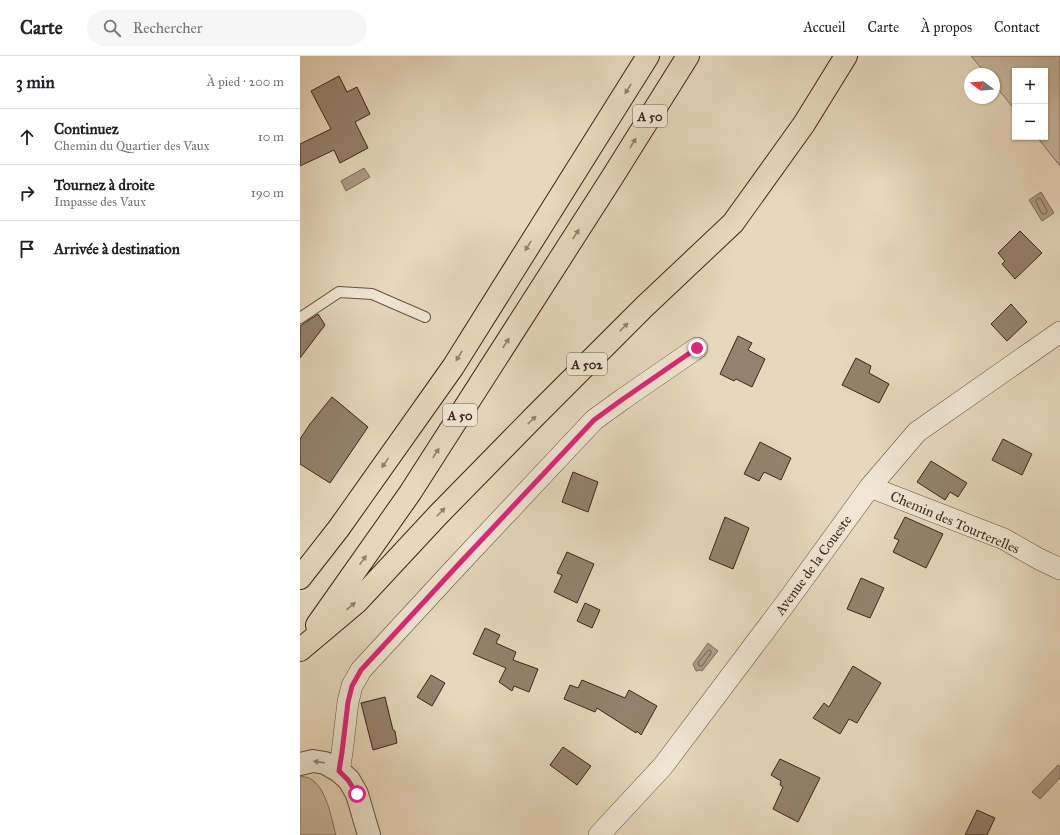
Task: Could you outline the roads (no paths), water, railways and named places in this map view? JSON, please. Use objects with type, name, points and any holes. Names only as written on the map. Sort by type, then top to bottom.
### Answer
[{"type":"highway","name":"A 50","points":[[300,578],[339,528],[453,367],[648,56]]},
{"type":"highway","name":"A 50","points":[[300,650],[410,494],[688,56]]},
{"type":"highway","name":"A 502","points":[[300,650],[356,602],[438,515],[535,416],[644,307],[733,222],[804,124],[846,56]]},
{"type":"street","name":"Avenue de la Coueste","points":[[599,835],[663,766],[785,604],[870,487],[916,432],[1060,332]]},
{"type":"street","points":[[339,771],[348,702],[352,686],[361,670],[594,420],[697,348]]},
{"type":"street","name":"Chemin des Tourterelles","points":[[870,487],[1004,539],[1060,569]]},
{"type":"street","points":[[300,764],[313,761],[325,763],[339,771],[348,780],[357,794],[369,835]]},
{"type":"lane","points":[[300,318],[339,292],[372,294],[425,317]]},
{"type":"water","points":[[364,168],[370,177],[346,191],[341,181]]},
{"type":"water","points":[[1041,192],[1054,213],[1042,221],[1029,200]]},
{"type":"water","points":[[708,643],[718,651],[702,671],[696,671],[693,664]]},
{"type":"water","points":[[1058,765],[1060,767],[1060,778],[1040,799],[1032,792]]}]
